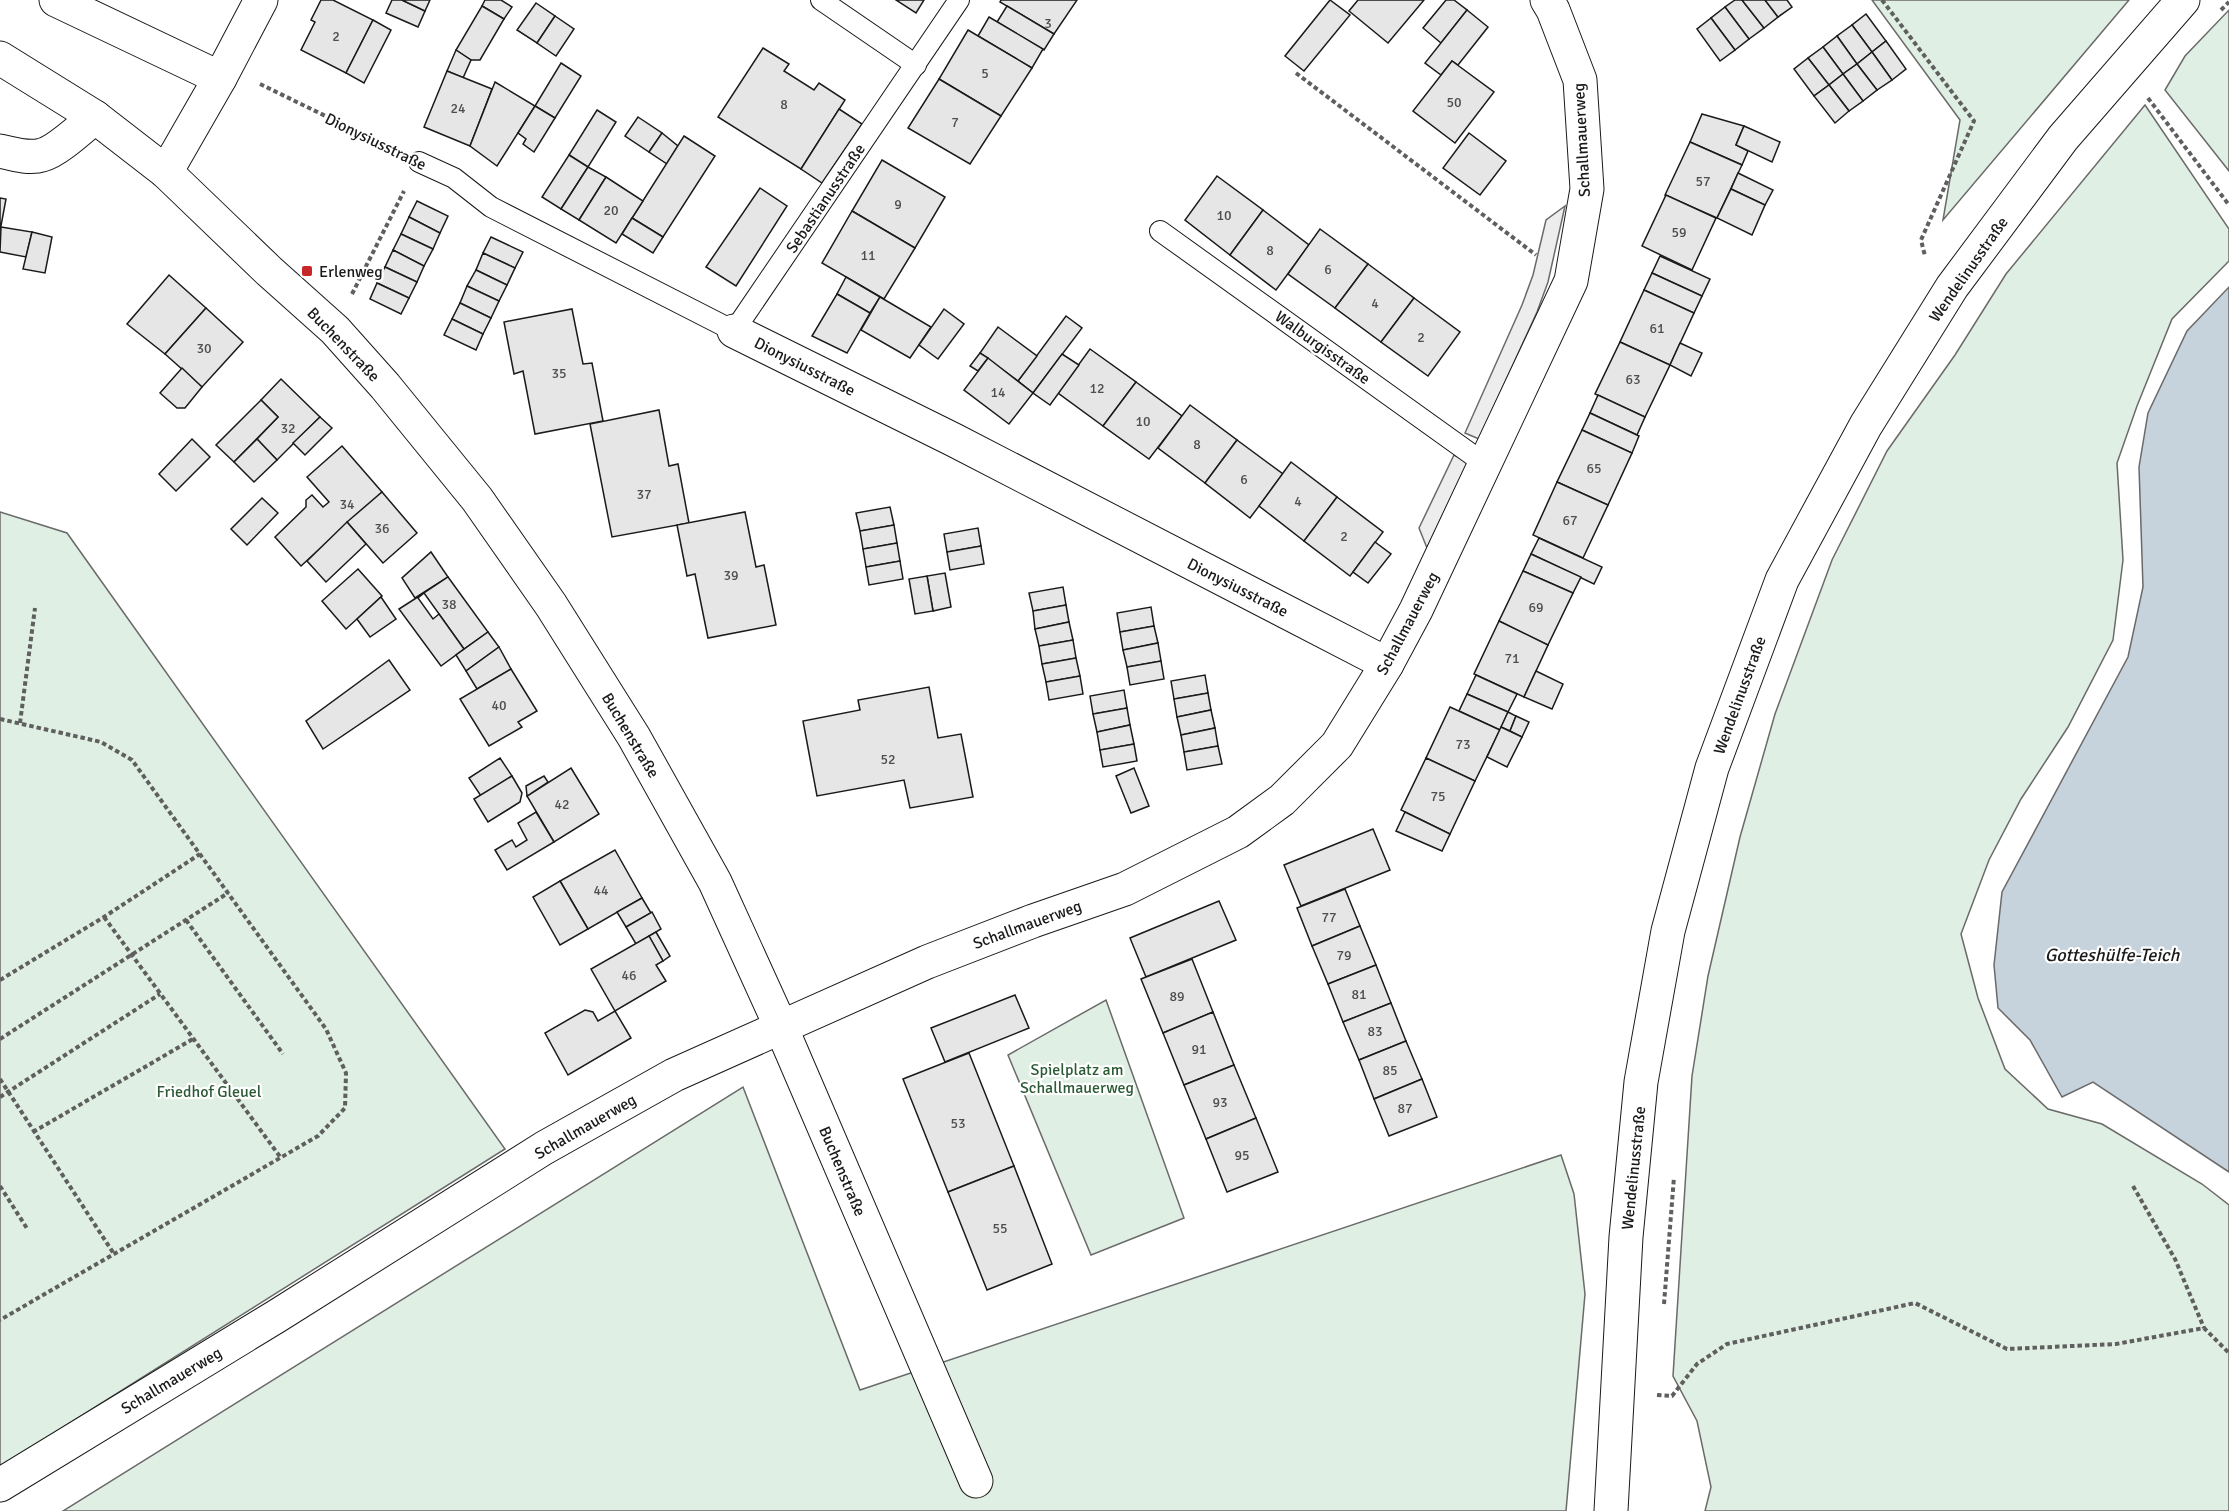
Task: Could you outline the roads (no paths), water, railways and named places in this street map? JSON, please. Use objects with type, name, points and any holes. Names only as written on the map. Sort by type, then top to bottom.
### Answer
[{"type":"street","points":[[56,0],[223,73]]},
{"type":"street","points":[[166,172],[223,73],[261,0]]},
{"type":"street","name":"Schallmauerweg","points":[[0,1485],[277,1316],[544,1148],[674,1075],[927,962],[1033,921],[1125,889],[1238,832],[1282,800],[1337,745],[1387,664],[1416,610],[1571,280],[1587,189],[1580,80],[1547,0]]},
{"type":"street","name":"Wendelinusstraße","points":[[1611,1511],[1626,1237],[1641,1082],[1668,931],[1712,768],[1782,580],[1866,425],[1952,287],[2063,138],[2183,0]]},
{"type":"street","name":"Buchenstraße","points":[[0,58],[95,117],[166,172],[334,330],[385,386],[477,499],[551,605],[634,737],[715,882],[781,1027],[976,1481]]},
{"type":"street","points":[[0,151],[19,155],[42,155],[69,138],[95,117]]},
{"type":"street","name":"Dionysiusstraße","points":[[734,331],[954,441],[1387,664]]},
{"type":"lane","points":[[821,0],[916,65]]},
{"type":"lane","name":"Sebastianusstraße","points":[[734,331],[959,0]]},
{"type":"lane","name":"Dionysiusstraße","points":[[419,162],[454,178],[491,207],[734,331]]},
{"type":"lane","name":"Walburgisstraße","points":[[1160,231],[1485,464]]},
{"type":"water","name":"Gotteshülfe-Teich","points":[[2229,287],[2229,1172],[2093,1082],[2062,1097],[2030,1040],[1998,1008],[1994,965],[2002,892],[2128,657],[2143,587],[2139,467],[2148,413],[2187,331]]},
{"type":"place","name":"Erlenweg","points":[[307,271]]},
{"type":"park label","name":"Spielplatz am Schallmauerweg","points":[[1077,1078]]},
{"type":"park label","name":"Friedhof Gleuel","points":[[209,1091]]}]
